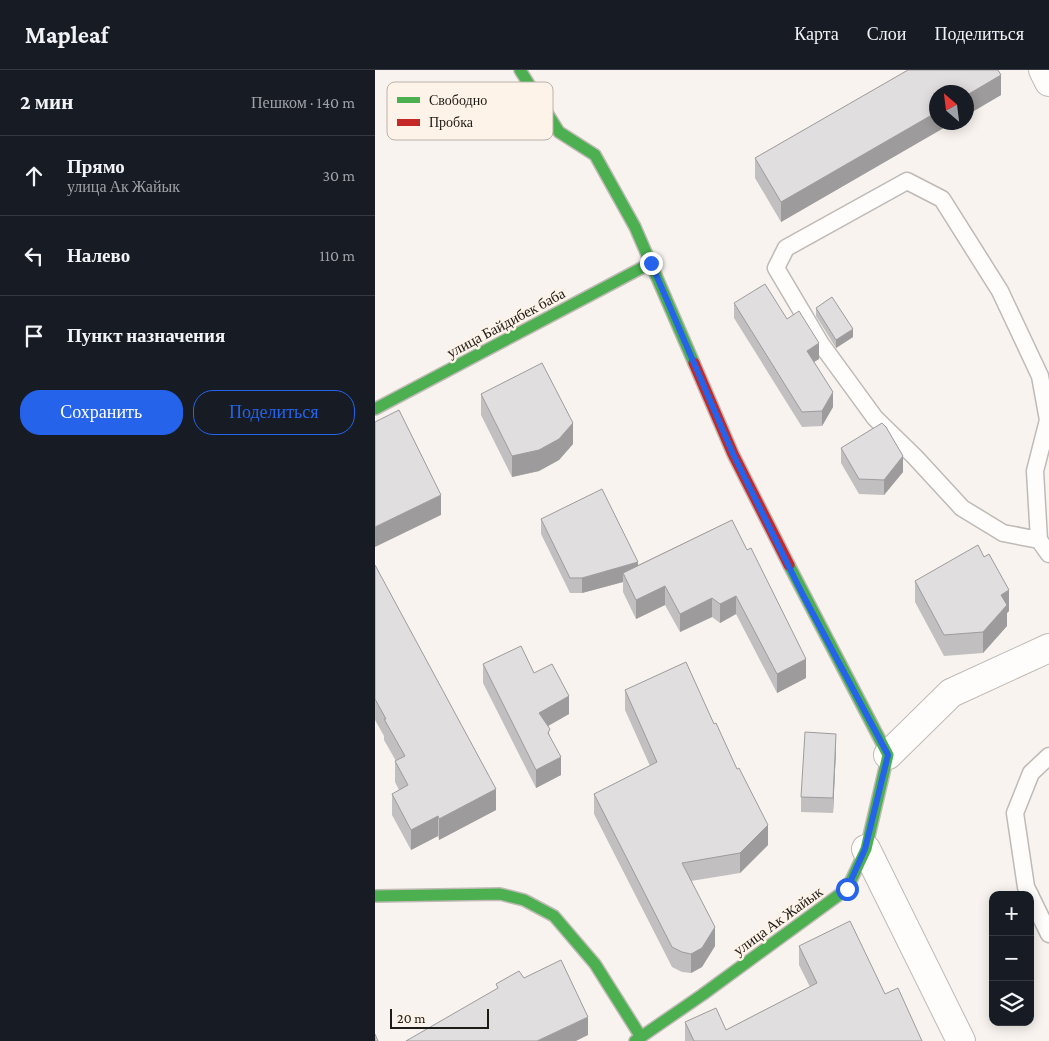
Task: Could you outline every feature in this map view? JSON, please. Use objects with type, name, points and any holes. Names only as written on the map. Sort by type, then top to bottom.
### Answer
[{"type":"street","points":[[520,70],[528,82]]},
{"type":"street","points":[[1043,70],[1049,82]]},
{"type":"street","points":[[553,122],[559,132],[595,155],[635,227],[733,454],[803,595],[888,755],[951,693],[1049,648]]},
{"type":"street","name":"улица Байдибек баба","points":[[375,409],[651,263]]},
{"type":"street","name":"улица Ак Жайык","points":[[638,1039],[703,995],[847,889],[865,849],[888,755]]},
{"type":"street","points":[[865,849],[961,1041]]},
{"type":"street","points":[[375,896],[500,894],[524,900],[554,916],[595,964],[638,1039]]},
{"type":"lane","points":[[1039,540],[1003,534],[962,508],[915,457],[875,418],[821,344],[776,268],[786,248],[907,181],[942,199],[1000,291],[1040,376],[1048,420],[1035,471],[1039,540],[1049,554]]},
{"type":"lane","points":[[1028,891],[1015,813],[1031,773],[1049,756]]},
{"type":"lane","points":[[1034,903],[1049,934]]},
{"type":"building","points":[[908,70],[998,70],[1001,75],[974,91],[974,85],[929,85],[929,117],[781,202],[755,158]]},
{"type":"building","points":[[765,284],[787,319],[799,311],[819,343],[807,351],[833,392],[822,411],[802,412],[734,303]]},
{"type":"building","points":[[832,297],[853,329],[836,340],[816,308]]},
{"type":"building","points":[[542,363],[573,423],[559,439],[539,450],[512,456],[481,394]]},
{"type":"building","points":[[399,410],[441,495],[375,527],[375,422]]},
{"type":"building","points":[[882,423],[903,456],[884,480],[859,479],[841,448]]},
{"type":"building","points":[[602,489],[638,562],[582,578],[570,578],[541,519]]},
{"type":"building","points":[[732,520],[747,550],[751,548],[806,659],[777,674],[736,596],[720,604],[712,598],[680,614],[665,586],[636,600],[623,573]]},
{"type":"building","points":[[978,545],[984,557],[989,554],[1009,590],[1001,595],[1007,605],[983,632],[944,635],[915,581]]},
{"type":"building","points":[[375,565],[496,789],[439,819],[438,816],[411,830],[392,794],[408,785],[395,761],[405,756],[375,699]]},
{"type":"building","points":[[521,646],[534,673],[552,664],[569,696],[539,713],[550,729],[548,733],[561,757],[536,770],[483,664]]},
{"type":"building","points":[[686,662],[714,724],[716,723],[737,769],[739,768],[768,825],[740,853],[682,863],[715,927],[702,948],[691,954],[672,947],[594,794],[657,762],[625,690]]},
{"type":"building","points":[[805,732],[836,734],[833,798],[801,797]]},
{"type":"building","points":[[850,921],[885,994],[898,988],[922,1041],[694,1041],[685,1022],[716,1008],[726,1030],[817,983],[799,946]]},
{"type":"building","points":[[561,960],[588,1017],[537,1041],[406,1041],[498,988],[496,984],[519,971],[524,978]]},
{"type":"traffic: fast","points":[[520,70],[528,82]]},
{"type":"traffic: fast","points":[[553,122],[559,132],[595,155],[635,227],[694,363]]},
{"type":"traffic: fast","points":[[375,409],[651,263]]},
{"type":"traffic: fast","points":[[635,1041],[702,995],[847,889],[866,849],[888,755],[789,565]]},
{"type":"traffic: fast","points":[[375,896],[500,894],[524,900],[554,916],[595,964],[641,1037]]},
{"type":"traffic: jam","points":[[694,363],[733,454],[789,565]]},
{"type":"route","points":[[651,263],[733,454],[803,595],[888,755],[865,849],[847,889]]}]
